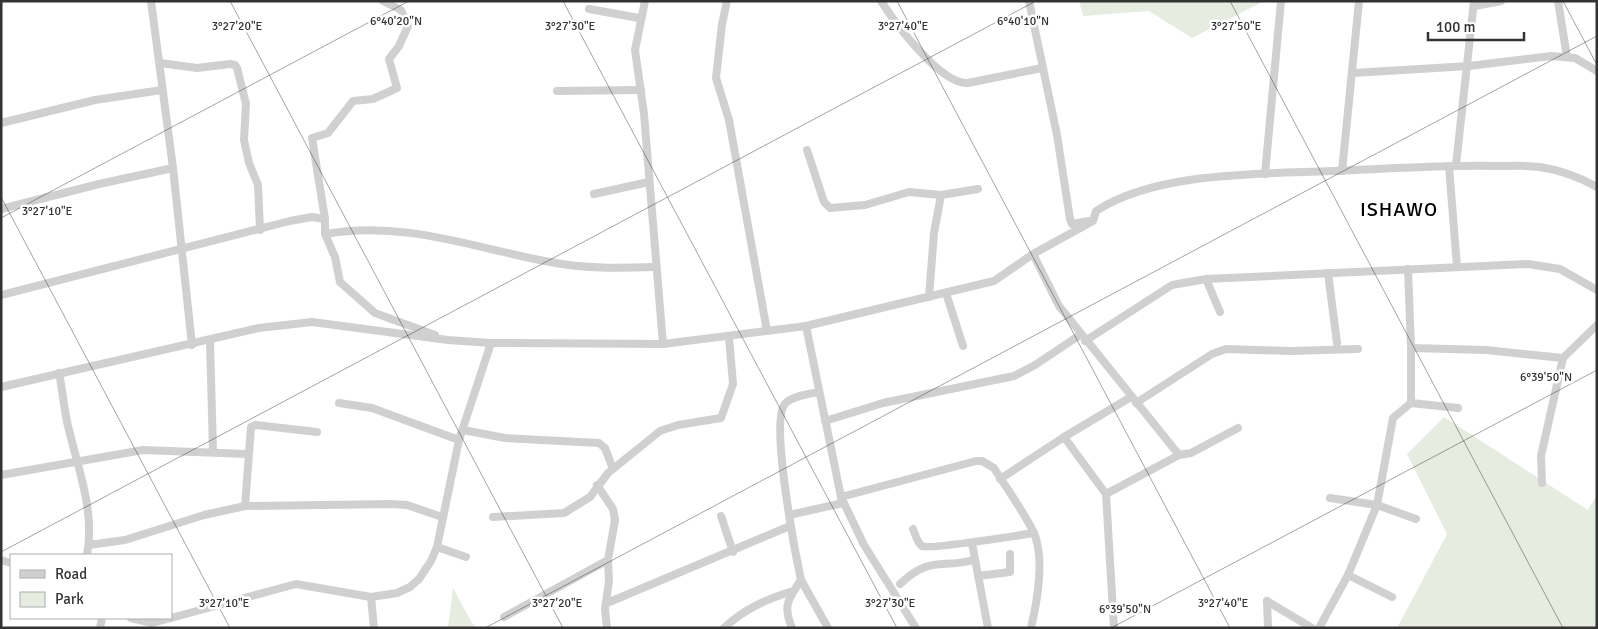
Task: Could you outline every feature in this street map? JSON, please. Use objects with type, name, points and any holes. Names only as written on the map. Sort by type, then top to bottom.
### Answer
[{"type":"street","points":[[151,1],[173,168],[192,345]]},
{"type":"street","points":[[384,1],[401,10],[408,26],[400,46],[389,59],[397,88],[373,99],[353,101],[328,134],[312,138],[325,219],[325,234],[335,257],[340,282],[375,313],[448,340]]},
{"type":"street","points":[[644,1],[634,50],[641,90],[663,344]]},
{"type":"street","points":[[727,1],[722,24],[716,78],[728,120],[767,331]]},
{"type":"street","points":[[881,1],[897,26],[933,65],[959,82],[968,83],[1042,68]]},
{"type":"street","points":[[1030,1],[1057,135],[1072,224],[1093,221]]},
{"type":"street","points":[[1265,174],[1281,1]]},
{"type":"street","points":[[1342,171],[1359,1]]},
{"type":"street","points":[[1457,267],[1453,166],[1469,66],[1475,4],[1501,1]]},
{"type":"street","points":[[1558,1],[1567,57]]},
{"type":"street","points":[[589,9],[639,18]]},
{"type":"street","points":[[1353,73],[1469,66],[1551,56],[1575,58],[1597,71]]},
{"type":"street","points":[[160,63],[197,68],[230,64],[235,65],[237,68],[246,104],[244,140],[249,163],[258,185],[260,230]]},
{"type":"street","points":[[1,123],[95,100],[162,90]]},
{"type":"street","points":[[557,91],[641,90]]},
{"type":"street","points":[[807,150],[824,202],[830,208],[865,205],[909,192],[941,195],[978,189]]},
{"type":"street","points":[[1,387],[210,341],[259,328],[312,322],[448,340],[492,343],[663,344],[806,326],[994,281],[1033,254],[1093,221],[1096,211],[1107,204],[1147,190],[1194,180],[1265,174],[1453,166],[1538,167],[1580,178],[1597,187]]},
{"type":"street","points":[[1,209],[99,184],[173,168]]},
{"type":"street","points":[[594,194],[649,182]]},
{"type":"street","points":[[929,297],[934,233],[941,195]]},
{"type":"street","points":[[1,296],[312,217],[325,219]]},
{"type":"street","points":[[325,234],[364,229],[418,234],[469,242],[507,254],[594,269],[656,267]]},
{"type":"street","points":[[1033,254],[1059,306],[1082,338],[1179,455]]},
{"type":"street","points":[[825,421],[883,403],[1014,376],[1172,285],[1206,279],[1408,269],[1545,265],[1560,269],[1597,290]]},
{"type":"street","points":[[1319,628],[1348,575],[1377,505],[1393,418],[1410,403],[1412,348],[1408,269]]},
{"type":"street","points":[[1328,273],[1337,343]]},
{"type":"street","points":[[1206,279],[1220,312]]},
{"type":"street","points":[[946,293],[963,346]]},
{"type":"street","points":[[806,326],[842,500],[868,552],[916,628]]},
{"type":"street","points":[[1542,483],[1541,456],[1563,358],[1595,328]]},
{"type":"street","points":[[493,517],[564,514],[590,497],[597,484],[668,427],[720,418],[733,384],[729,336]]},
{"type":"street","points":[[210,341],[213,452]]},
{"type":"street","points":[[172,618],[296,584],[371,597],[397,593],[410,587],[419,579],[437,546],[459,440],[492,343]]},
{"type":"street","points":[[1412,348],[1486,350],[1563,358]]},
{"type":"street","points":[[1000,479],[1064,437],[1212,354],[1226,349],[1291,351],[1358,349]]},
{"type":"street","points":[[59,373],[76,460],[86,496],[89,545],[87,554]]},
{"type":"street","points":[[819,392],[791,399],[784,406],[779,422],[790,526],[801,580],[828,628]]},
{"type":"street","points":[[339,403],[372,408],[459,440]]},
{"type":"street","points":[[1410,403],[1458,408]]},
{"type":"street","points":[[245,506],[249,430],[253,426],[317,432]]},
{"type":"street","points":[[1106,494],[1179,455],[1191,453],[1238,428]]},
{"type":"street","points":[[463,430],[505,438],[599,443],[604,448],[613,470]]},
{"type":"street","points":[[1064,437],[1106,494],[1114,628]]},
{"type":"street","points":[[1,475],[76,460],[154,449],[247,454]]},
{"type":"street","points":[[789,515],[976,461],[982,461],[994,468],[1034,533],[1039,568],[1037,604],[1031,628]]},
{"type":"street","points":[[597,484],[613,509],[615,520],[608,560],[608,603],[605,609],[607,628]]},
{"type":"street","points":[[1330,498],[1377,505],[1416,519]]},
{"type":"street","points":[[89,545],[125,540],[204,515],[245,506],[391,504],[407,506],[442,517]]},
{"type":"street","points":[[721,516],[733,552]]},
{"type":"street","points":[[608,603],[733,552],[790,526]]},
{"type":"street","points":[[913,529],[921,546],[972,543],[1034,533]]},
{"type":"street","points":[[972,543],[988,628]]},
{"type":"street","points":[[437,546],[466,557]]},
{"type":"street","points":[[978,576],[1010,572],[1010,554]]},
{"type":"street","points":[[504,617],[608,560]]},
{"type":"street","points":[[900,584],[916,571],[932,563],[959,563],[974,560]]},
{"type":"street","points":[[1348,575],[1392,597]]},
{"type":"street","points":[[792,628],[786,610],[793,591],[801,580]]},
{"type":"street","points":[[724,628],[742,613],[758,604],[793,591]]},
{"type":"street","points":[[371,597],[374,628]]},
{"type":"street","points":[[1268,628],[1267,601],[1312,628]]},
{"type":"street","points":[[135,619],[152,623],[167,619]]},
{"type":"green space","points":[[1079,1],[1264,1],[1192,38],[1149,11],[1083,16]]},
{"type":"green space","points":[[1444,417],[1588,510],[1597,495],[1597,628],[1397,628],[1447,534],[1407,454]]},
{"type":"green space","points":[[453,588],[472,623],[478,628],[448,628]]},
{"type":"district","name":"ISHAWO","points":[[1399,209]]}]
